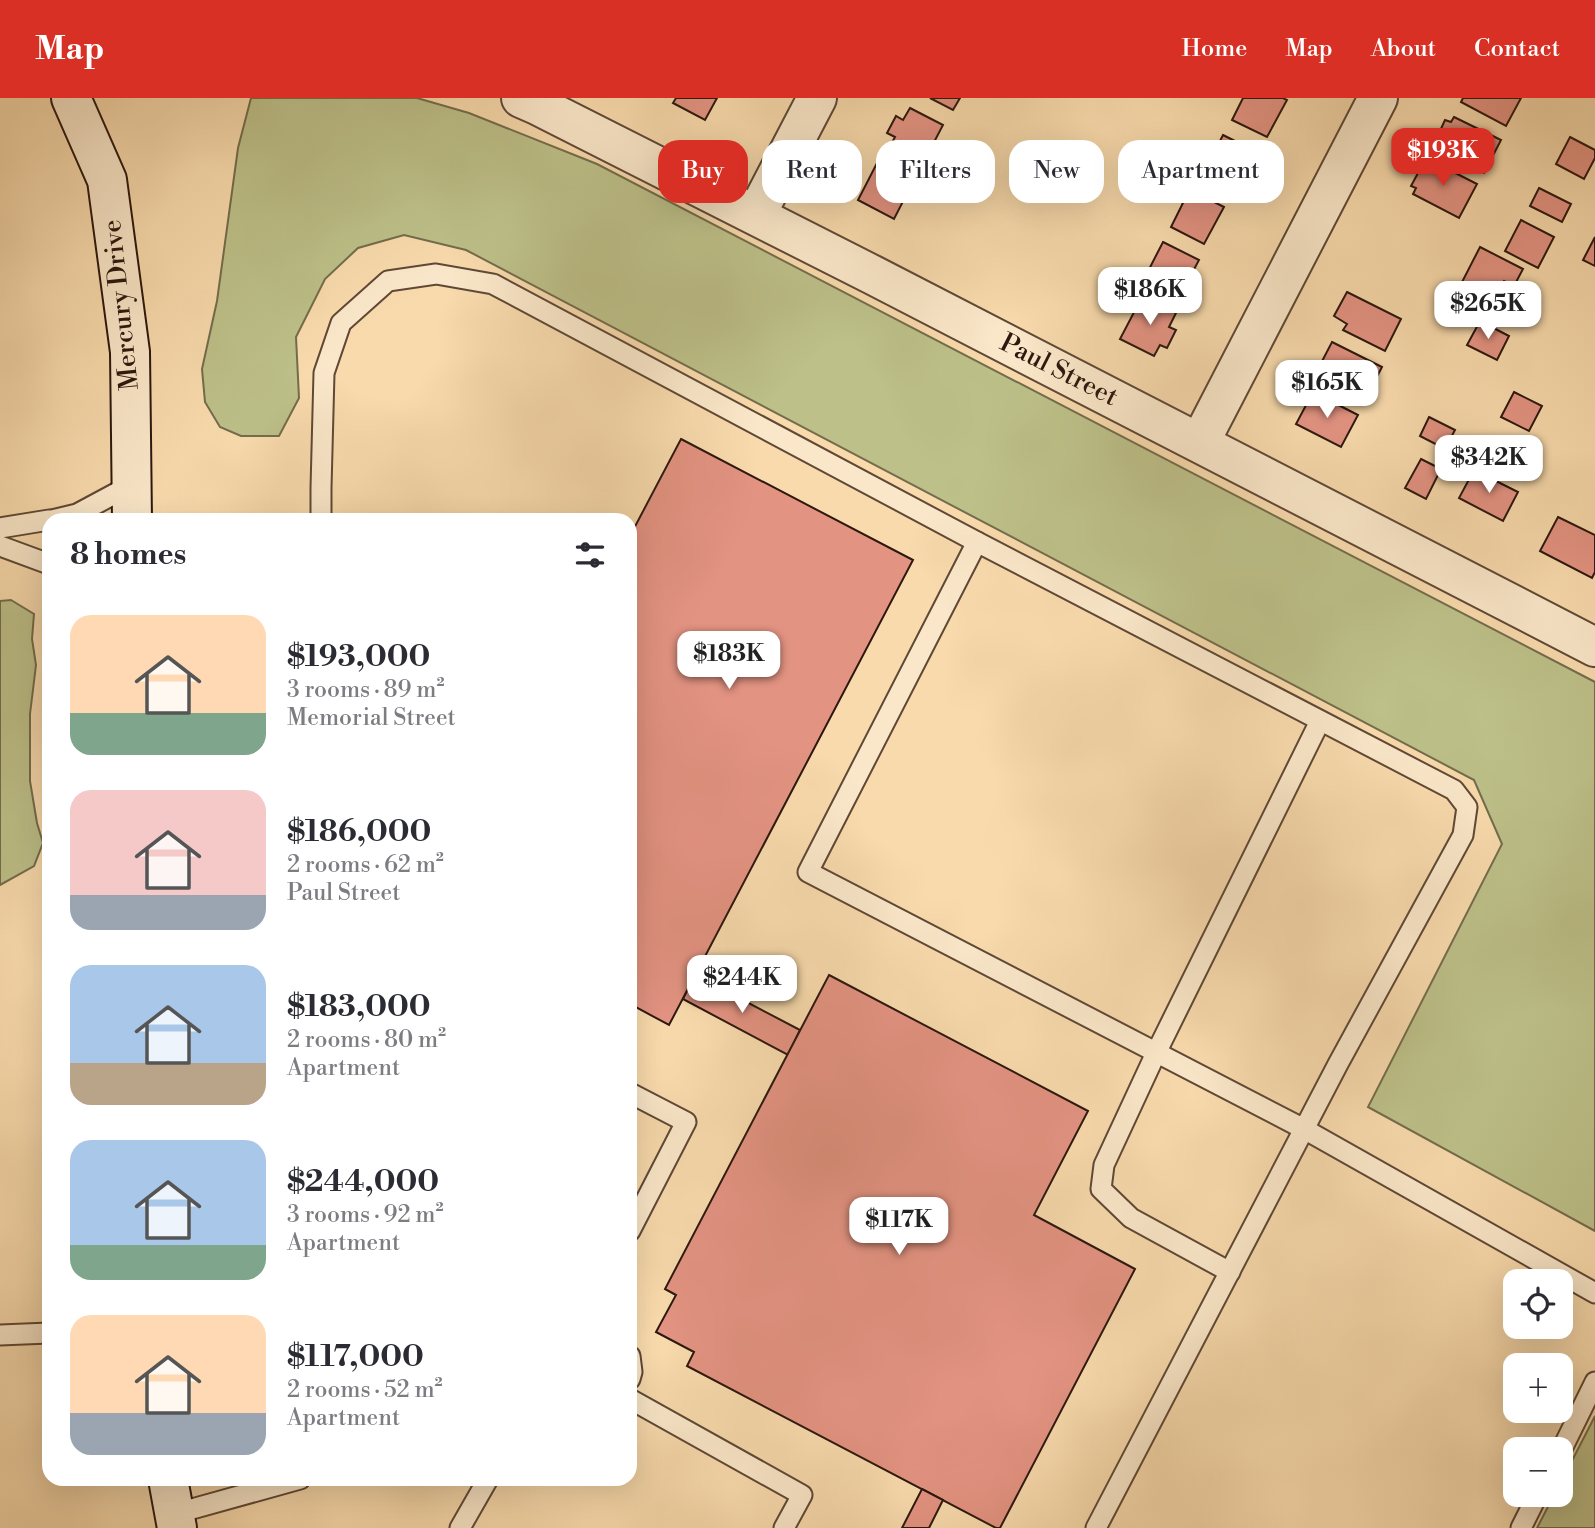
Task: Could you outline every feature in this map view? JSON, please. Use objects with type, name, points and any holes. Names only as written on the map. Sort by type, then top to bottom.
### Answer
[{"type":"street","name":"Mercury Drive","points":[[71,98],[107,180],[130,352],[132,503]]},
{"type":"street","name":"Paul Street","points":[[521,98],[756,215],[1595,647]]},
{"type":"street","points":[[756,215],[817,98]]},
{"type":"street","points":[[1200,442],[1378,98]]},
{"type":"lane","points":[[321,513],[324,373],[341,323],[388,281],[436,274],[493,284],[977,542],[1454,790],[1466,807],[1463,835],[1304,1129],[1097,1528]]},
{"type":"lane","points":[[82,513],[132,503]]},
{"type":"lane","points":[[0,528],[42,521]]},
{"type":"lane","points":[[977,542],[808,872],[1304,1129],[1595,1293]]},
{"type":"lane","points":[[0,546],[42,561]]},
{"type":"lane","points":[[1230,1272],[1131,1218],[1101,1189],[1104,1165],[1156,1053],[1320,721]]},
{"type":"lane","points":[[637,1097],[686,1122],[637,1217]]},
{"type":"lane","points":[[0,1335],[42,1333]]},
{"type":"lane","points":[[1568,1437],[1595,1382]]},
{"type":"lane","points":[[637,1403],[802,1495],[784,1528]]},
{"type":"lane","points":[[173,1507],[268,1486]]},
{"type":"lane","points":[[460,1528],[484,1486]]},
{"type":"lane","points":[[1521,1528],[1532,1507]]},
{"type":"green space","points":[[251,98],[417,98],[469,113],[597,164],[658,196],[658,203],[672,203],[1595,682],[1595,1231],[1368,1107],[1502,844],[1474,780],[466,250],[404,235],[358,248],[325,279],[296,337],[299,398],[279,436],[241,436],[220,427],[205,402],[202,369],[217,301],[238,148]]},
{"type":"green space","points":[[11,600],[34,614],[32,639],[36,665],[30,714],[30,781],[42,846],[34,866],[0,885],[0,601]]},
{"type":"green space","points":[[1595,1416],[1595,1528],[1537,1528],[1548,1507],[1573,1507],[1573,1459]]},
{"type":"building","points":[[676,98],[717,98],[705,120],[673,103]]},
{"type":"building","points":[[930,98],[960,98],[953,110]]},
{"type":"building","points":[[1243,98],[1287,100],[1267,137],[1232,120]]},
{"type":"building","points":[[1463,98],[1521,98],[1506,126],[1461,102]]},
{"type":"building","points":[[910,108],[943,125],[935,140],[893,140],[895,137],[887,133],[896,116],[903,120]]},
{"type":"building","points":[[1454,117],[1501,140],[1484,173],[1437,149],[1444,136],[1439,133],[1445,120],[1451,122]]},
{"type":"building","points":[[1223,135],[1233,140],[1220,140]]},
{"type":"building","points":[[1570,137],[1595,150],[1595,158],[1584,179],[1556,164]]},
{"type":"building","points":[[1426,158],[1477,184],[1459,218],[1413,194],[1416,188],[1411,186]]},
{"type":"building","points":[[876,165],[876,203],[902,203],[894,219],[862,202],[862,192]]},
{"type":"building","points":[[1539,188],[1571,204],[1562,222],[1530,206]]},
{"type":"building","points":[[1183,203],[1216,203],[1224,207],[1204,244],[1171,227]]},
{"type":"building","points":[[1521,220],[1554,237],[1538,268],[1505,251]]},
{"type":"building","points":[[1595,237],[1595,266],[1583,260]]},
{"type":"building","points":[[1163,242],[1199,260],[1191,275],[1197,278],[1186,301],[1144,279]]},
{"type":"building","points":[[1480,247],[1523,269],[1514,286],[1504,281],[1493,301],[1461,284]]},
{"type":"building","points":[[1347,292],[1401,319],[1385,351],[1343,330],[1347,324],[1334,316]]},
{"type":"building","points":[[1143,295],[1176,313],[1169,327],[1176,330],[1167,348],[1160,345],[1154,356],[1120,339]]},
{"type":"building","points":[[1480,321],[1509,336],[1497,360],[1467,345]]},
{"type":"building","points":[[1332,342],[1382,367],[1366,398],[1321,375],[1324,369],[1319,367]]},
{"type":"building","points":[[1313,392],[1358,415],[1341,447],[1296,424]]},
{"type":"building","points":[[1514,392],[1542,406],[1529,431],[1501,417]]},
{"type":"building","points":[[1429,417],[1455,430],[1445,449],[1420,436]]},
{"type":"building","points":[[681,439],[913,560],[669,1025],[637,1008],[637,523]]},
{"type":"building","points":[[1421,459],[1441,469],[1426,499],[1405,488]]},
{"type":"building","points":[[1474,470],[1518,492],[1503,521],[1459,498]]},
{"type":"building","points":[[1558,517],[1595,535],[1595,572],[1592,578],[1540,551]]},
{"type":"building","points":[[695,975],[800,1030],[788,1055],[683,999]]},
{"type":"building","points":[[829,975],[1088,1111],[1034,1215],[1135,1269],[1000,1528],[687,1366],[694,1352],[656,1332],[676,1295],[665,1289]]},
{"type":"building","points":[[922,1489],[943,1500],[929,1528],[902,1528]]}]
